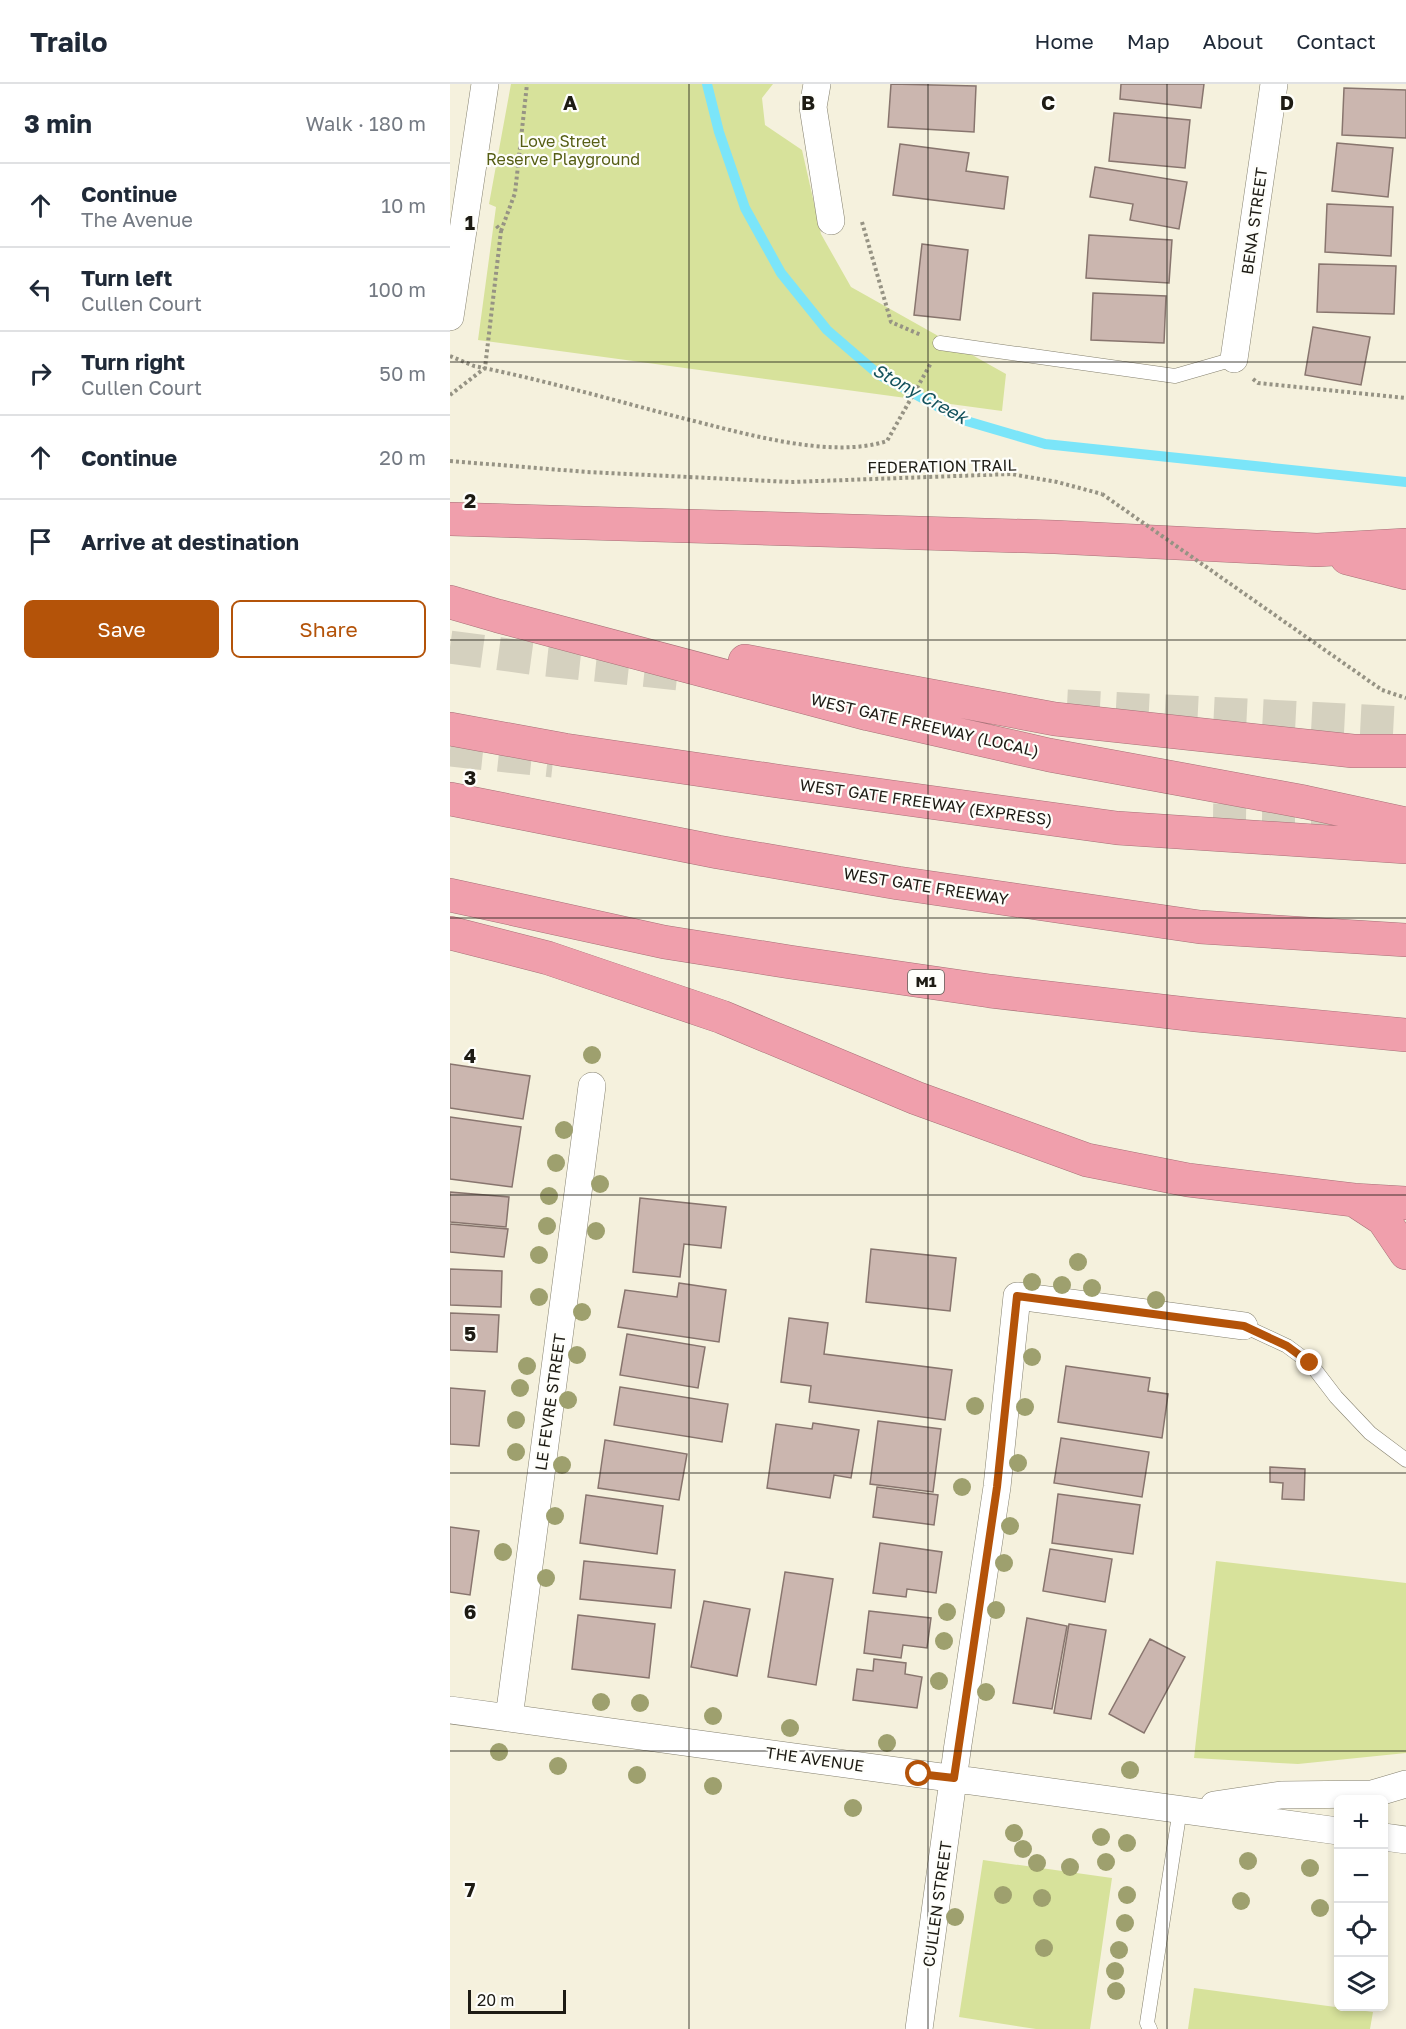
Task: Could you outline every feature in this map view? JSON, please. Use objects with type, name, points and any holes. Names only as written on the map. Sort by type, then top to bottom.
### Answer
[{"type":"highway","points":[[450,519],[1055,537],[1317,550],[1406,545]]},
{"type":"highway","points":[[1317,550],[1406,573]]},
{"type":"highway","name":"WEST GATE FREEWAY (LOCAL)","points":[[450,602],[868,714],[1049,755],[1305,802],[1406,824]]},
{"type":"highway","points":[[498,616],[1055,719],[1353,751],[1406,751]]},
{"type":"highway","name":"WEST GATE FREEWAY (EXPRESS)","points":[[450,729],[565,750],[1117,828],[1406,847]]},
{"type":"highway","name":"WEST GATE FREEWAY","points":[[450,799],[718,852],[898,883],[1107,914],[1200,927],[1406,940]]},
{"type":"highway","name":"M1","points":[[450,895],[664,942],[802,964],[990,991],[1406,1035]]},
{"type":"highway","points":[[450,933],[548,958],[722,1017],[916,1098],[1087,1160],[1188,1180],[1354,1200],[1406,1203]]},
{"type":"highway","points":[[1354,1200],[1383,1220],[1406,1253]]},
{"type":"street","points":[[450,317],[485,84]]},
{"type":"street","points":[[817,84],[813,107],[831,221]]},
{"type":"street","name":"BENA STREET","points":[[1234,359],[1274,84]]},
{"type":"street","name":"LE FEVRE STREET","points":[[509,1718],[592,1086]]},
{"type":"street","name":"CULLEN STREET","points":[[919,2029],[997,1487],[1017,1296],[1244,1326]]},
{"type":"street","name":"THE AVENUE","points":[[450,1710],[1334,1830]]},
{"type":"street","name":"THE AVENUE","points":[[1180,1809],[1281,1795],[1372,1794],[1406,1784]]},
{"type":"street","points":[[1388,1838],[1406,1840]]},
{"type":"lane","points":[[939,347],[1174,376],[1234,359]]},
{"type":"lane","points":[[1244,1326],[1287,1346],[1310,1363],[1336,1397],[1370,1433],[1406,1460]]},
{"type":"lane","points":[[1149,2029],[1147,2023],[1180,1809]]},
{"type":"path","points":[[450,395],[485,368],[501,231],[515,193],[527,84]]},
{"type":"path","points":[[466,211],[488,215],[501,231]]},
{"type":"path","points":[[450,356],[464,363],[752,436],[835,448],[870,447],[887,441],[939,347],[891,322],[862,222],[831,221]]},
{"type":"path","points":[[1234,359],[1258,383],[1406,398]]},
{"type":"path","name":"FEDERATION TRAIL","points":[[450,461],[587,472],[791,482],[1011,474],[1057,482],[1102,494],[1382,690],[1406,698]]},
{"type":"green space","name":"Love Street Reserve Playground","points":[[511,84],[773,84],[762,98],[765,125],[802,150],[821,234],[851,287],[1006,374],[1002,411],[478,340],[496,207],[489,204]]},
{"type":"green space","points":[[1216,1561],[1406,1583],[1406,1753],[1298,1764],[1194,1758]]},
{"type":"green space","points":[[983,1860],[1112,1878],[1090,2029],[1036,2029],[959,2017]]},
{"type":"green space","points":[[1194,1988],[1334,2007],[1334,2011],[1373,2012],[1370,2029],[1188,2029]]},
{"type":"building","points":[[891,84],[976,86],[974,132],[888,127]]},
{"type":"building","points":[[1121,84],[1204,84],[1201,108],[1120,99]]},
{"type":"building","points":[[1344,88],[1406,90],[1406,138],[1342,135]]},
{"type":"building","points":[[1114,113],[1190,120],[1185,168],[1109,161]]},
{"type":"building","points":[[1337,143],[1393,148],[1388,197],[1332,191]]},
{"type":"building","points":[[900,144],[969,153],[966,171],[1008,177],[1004,209],[893,195]]},
{"type":"building","points":[[1095,167],[1187,182],[1179,229],[1130,220],[1133,204],[1090,197]]},
{"type":"building","points":[[1327,204],[1393,207],[1391,256],[1325,252]]},
{"type":"building","points":[[1089,235],[1172,240],[1169,283],[1086,278]]},
{"type":"building","points":[[922,244],[968,250],[960,320],[914,315]]},
{"type":"building","points":[[1319,264],[1396,266],[1394,314],[1317,312]]},
{"type":"building","points":[[1093,293],[1166,296],[1164,343],[1091,340]]},
{"type":"building","points":[[1313,327],[1370,337],[1361,385],[1305,375]]},
{"type":"building","points":[[450,1064],[530,1076],[523,1119],[450,1108]]},
{"type":"building","points":[[450,1117],[521,1127],[512,1187],[450,1179]]},
{"type":"building","points":[[450,1192],[509,1197],[506,1227],[450,1222]]},
{"type":"building","points":[[640,1198],[726,1207],[721,1248],[684,1244],[680,1277],[633,1272]]},
{"type":"building","points":[[450,1224],[508,1229],[504,1257],[450,1252]]},
{"type":"building","points":[[871,1249],[956,1258],[950,1311],[866,1302]]},
{"type":"building","points":[[450,1269],[502,1271],[501,1307],[450,1305]]},
{"type":"building","points":[[679,1283],[726,1290],[719,1342],[618,1327],[625,1290],[677,1297]]},
{"type":"building","points":[[450,1313],[499,1315],[497,1352],[450,1350]]},
{"type":"building","points":[[789,1318],[828,1323],[824,1354],[952,1370],[945,1420],[809,1402],[811,1386],[781,1382]]},
{"type":"building","points":[[627,1334],[705,1347],[698,1388],[620,1375]]},
{"type":"building","points":[[1066,1366],[1150,1378],[1148,1391],[1168,1394],[1162,1438],[1058,1422]]},
{"type":"building","points":[[620,1387],[728,1404],[722,1442],[614,1425]]},
{"type":"building","points":[[450,1388],[485,1391],[479,1446],[450,1444]]},
{"type":"building","points":[[878,1421],[941,1429],[933,1492],[870,1484]]},
{"type":"building","points":[[813,1423],[859,1430],[851,1478],[834,1475],[830,1498],[767,1488],[776,1424],[812,1429]]},
{"type":"building","points":[[1061,1438],[1149,1452],[1142,1497],[1054,1483]]},
{"type":"building","points":[[605,1440],[687,1454],[679,1500],[598,1488]]},
{"type":"building","points":[[1270,1467],[1305,1469],[1304,1500],[1282,1499],[1283,1483],[1270,1482]]},
{"type":"building","points":[[877,1487],[938,1495],[934,1525],[873,1517]]},
{"type":"building","points":[[1058,1494],[1140,1505],[1133,1554],[1052,1543]]},
{"type":"building","points":[[586,1495],[663,1506],[657,1554],[580,1543]]},
{"type":"building","points":[[450,1527],[479,1531],[470,1595],[450,1592]]},
{"type":"building","points":[[880,1543],[942,1552],[936,1593],[907,1589],[906,1597],[873,1593]]},
{"type":"building","points":[[1050,1549],[1112,1559],[1105,1602],[1043,1591]]},
{"type":"building","points":[[584,1561],[675,1570],[671,1608],[580,1599]]},
{"type":"building","points":[[785,1572],[833,1579],[816,1685],[768,1677]]},
{"type":"building","points":[[704,1601],[750,1609],[737,1676],[691,1667]]},
{"type":"building","points":[[869,1611],[931,1618],[927,1648],[903,1645],[901,1658],[864,1653]]},
{"type":"building","points":[[578,1615],[655,1624],[649,1678],[572,1669]]},
{"type":"building","points":[[1027,1618],[1067,1626],[1052,1709],[1013,1703]]},
{"type":"building","points":[[1069,1624],[1106,1630],[1091,1719],[1054,1713]]},
{"type":"building","points":[[1150,1639],[1185,1657],[1144,1733],[1109,1714]]},
{"type":"building","points":[[874,1659],[906,1663],[905,1674],[922,1677],[917,1708],[853,1700],[857,1669],[873,1671]]},
{"type":"waterway","name":"Stony Creek","points":[[707,84],[719,132],[745,208],[781,273],[827,330],[878,374],[963,420],[1045,444],[1406,482]]},
{"type":"tunnel","points":[[450,647],[678,674]]},
{"type":"tunnel","points":[[1067,706],[1406,723]]},
{"type":"tunnel","points":[[450,750],[553,761]]},
{"type":"tunnel","points":[[1213,820],[1362,822]]},
{"type":"route","points":[[919,1774],[954,1778],[997,1487],[1017,1296],[1244,1326],[1287,1346],[1310,1363]]}]
